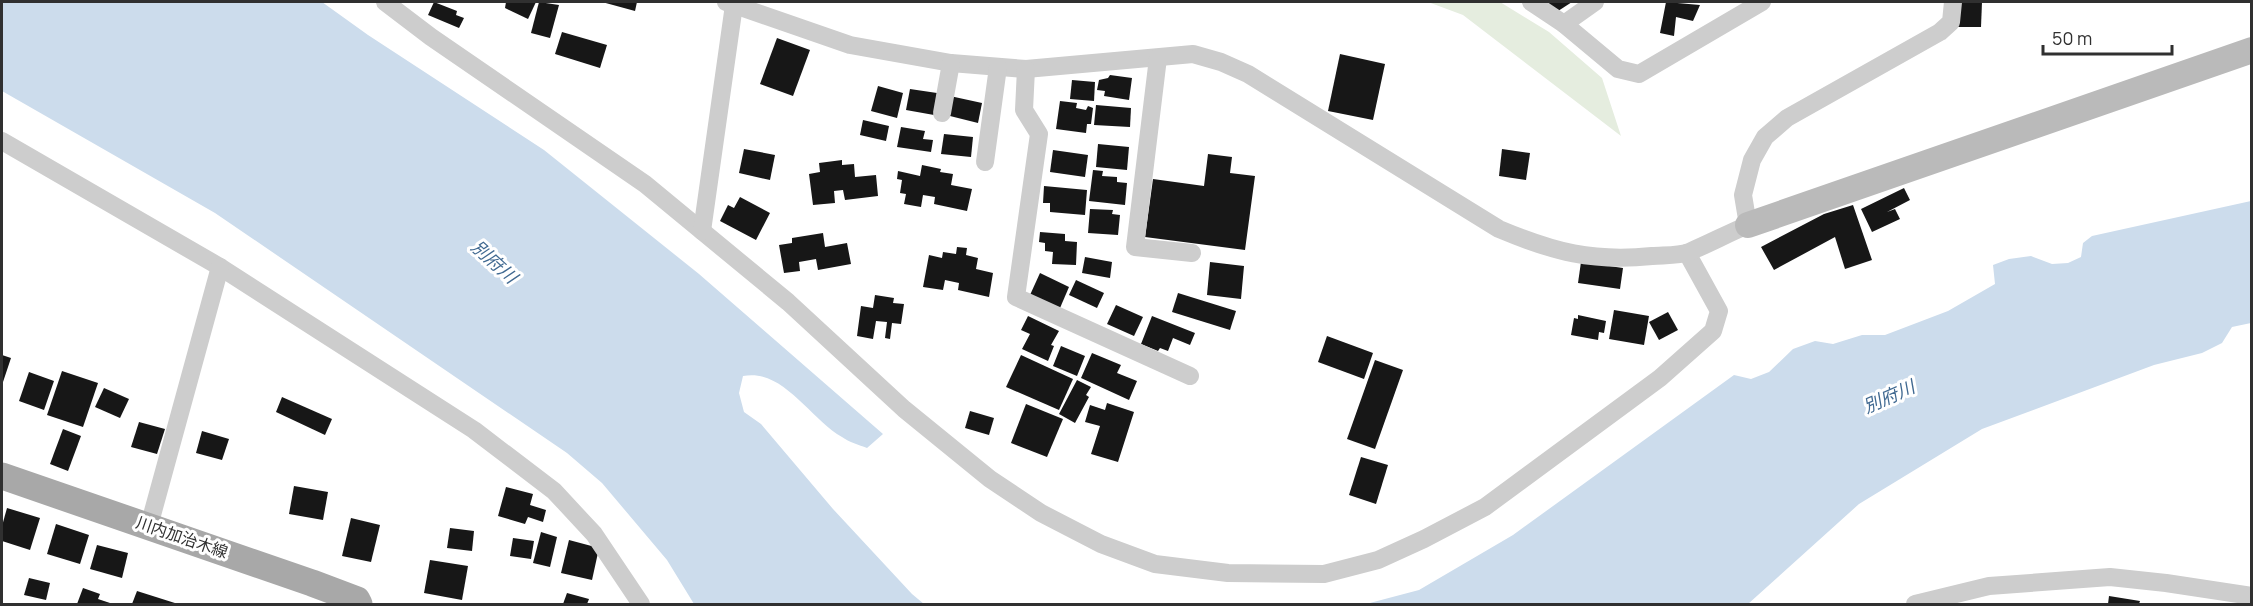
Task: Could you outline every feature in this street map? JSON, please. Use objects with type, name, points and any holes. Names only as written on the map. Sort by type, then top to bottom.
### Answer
[{"type":"main road","name":"川内加治木線","points":[[2,476],[363,603]]},
{"type":"street","points":[[385,2],[431,37],[645,184],[788,302],[904,409],[990,479],[1041,513],[1101,544],[1155,564],[1228,573],[1324,574],[1378,560],[1485,507],[1660,378],[1713,331],[1719,311],[1687,253]]},
{"type":"street","points":[[1531,2],[1564,24],[1618,69],[1639,74],[1762,2]]},
{"type":"street","points":[[1564,24],[1595,2]]},
{"type":"street","points":[[1748,225],[1743,195],[1752,160],[1765,137],[1787,118],[1940,32],[1951,22],[1953,2]]},
{"type":"street","points":[[702,231],[730,3],[850,45],[951,63],[1026,69],[1193,54],[1221,62],[1248,74],[1489,224],[1534,244],[1565,253],[1626,259],[1687,253],[1748,225],[2252,50]]},
{"type":"street","points":[[1158,58],[1135,247],[1192,254]]},
{"type":"street","points":[[942,113],[951,63]]},
{"type":"street","points":[[985,162],[998,67]]},
{"type":"street","points":[[1026,69],[1024,110],[1039,134],[1016,297],[1190,376]]},
{"type":"street","points":[[2,141],[220,267],[474,430],[554,491],[594,534],[641,604]]},
{"type":"street","points":[[149,526],[220,267]]},
{"type":"street","points":[[1915,604],[1989,586],[2110,577],[2252,596]]},
{"type":"shaded area","points":[[1428,2],[1500,2],[1549,32],[1602,78],[1621,136],[1463,15]]},
{"type":"water","name":"別府川","points":[[2,2],[322,2],[368,35],[544,150],[699,274],[883,434],[867,448],[854,443],[830,429],[783,387],[757,376],[743,376],[739,393],[744,412],[761,424],[833,509],[924,604],[694,604],[667,560],[602,483],[567,453],[215,213],[2,91]]},
{"type":"water","name":"別府川","points":[[2251,201],[2251,323],[2232,327],[2222,343],[2202,353],[2154,365],[1982,429],[1859,504],[1748,604],[1366,604],[1419,590],[1513,535],[1734,375],[1751,379],[1769,372],[1793,349],[1815,341],[1833,344],[1862,335],[1885,335],[1948,311],[1995,284],[1993,265],[2009,259],[2031,256],[2052,264],[2068,263],[2081,257],[2083,243],[2092,236]]},
{"type":"building","points":[[434,2],[457,11],[456,15],[464,18],[459,28],[428,15]]},
{"type":"building","points":[[506,2],[536,2],[528,19],[505,8]]},
{"type":"building","points":[[539,2],[559,5],[550,38],[531,33]]},
{"type":"building","points":[[602,2],[637,2],[635,11]]},
{"type":"building","points":[[1547,2],[1572,2],[1555,13]]},
{"type":"building","points":[[1666,2],[1700,5],[1693,21],[1676,17],[1674,36],[1660,33]]},
{"type":"building","points":[[1957,2],[1982,2],[1981,27],[1956,27]]},
{"type":"building","points":[[562,32],[607,45],[600,68],[555,54]]},
{"type":"building","points":[[777,38],[810,50],[793,96],[760,84]]},
{"type":"building","points":[[1340,54],[1385,64],[1373,120],[1328,111]]},
{"type":"building","points":[[1110,75],[1132,78],[1129,100],[1104,96],[1105,91],[1097,90],[1099,80],[1108,78]]},
{"type":"building","points":[[1072,80],[1095,82],[1094,101],[1070,99]]},
{"type":"building","points":[[878,86],[903,93],[897,118],[871,111]]},
{"type":"building","points":[[910,89],[937,93],[934,115],[906,110]]},
{"type":"building","points":[[950,96],[982,103],[978,123],[946,115]]},
{"type":"building","points":[[1060,101],[1077,103],[1076,108],[1086,110],[1088,106],[1093,108],[1091,124],[1087,124],[1086,133],[1056,129]]},
{"type":"building","points":[[1096,105],[1131,108],[1130,127],[1094,125]]},
{"type":"building","points":[[863,120],[889,126],[886,141],[860,135]]},
{"type":"building","points":[[901,127],[925,131],[923,139],[933,140],[931,152],[897,147]]},
{"type":"building","points":[[944,134],[973,137],[971,157],[941,154]]},
{"type":"building","points":[[1098,144],[1129,147],[1127,170],[1096,167]]},
{"type":"building","points":[[744,149],[775,155],[770,180],[739,173]]},
{"type":"building","points":[[1502,149],[1530,153],[1526,180],[1499,176]]},
{"type":"building","points":[[1053,150],[1088,155],[1085,177],[1050,172]]},
{"type":"building","points":[[1208,154],[1232,157],[1230,173],[1255,176],[1245,250],[1145,237],[1153,179],[1204,186]]},
{"type":"building","points":[[842,160],[842,165],[854,164],[855,177],[876,175],[878,196],[845,200],[843,190],[834,191],[835,203],[813,205],[809,174],[820,172],[819,163]]},
{"type":"building","points":[[922,165],[953,174],[951,185],[972,189],[967,211],[934,204],[935,197],[923,195],[921,207],[904,204],[906,194],[900,193],[902,180],[897,179],[898,171],[920,176]]},
{"type":"building","points":[[1093,170],[1103,171],[1102,176],[1117,177],[1117,182],[1127,183],[1125,205],[1089,201]]},
{"type":"building","points":[[1044,186],[1087,190],[1085,215],[1050,212],[1050,203],[1043,203]]},
{"type":"building","points":[[1904,188],[1910,200],[1887,212],[1895,209],[1900,219],[1872,232],[1861,209]]},
{"type":"building","points":[[740,197],[770,213],[756,240],[720,221],[728,205],[734,208]]},
{"type":"building","points":[[1853,205],[1872,260],[1845,269],[1835,237],[1774,270],[1761,247],[1824,214]]},
{"type":"building","points":[[1090,209],[1113,210],[1112,214],[1120,215],[1118,235],[1088,233]]},
{"type":"building","points":[[1040,232],[1065,234],[1065,241],[1077,242],[1076,265],[1052,264],[1053,252],[1045,251],[1045,243],[1039,242]]},
{"type":"building","points":[[823,233],[825,247],[847,243],[851,264],[818,270],[816,259],[799,262],[800,271],[784,273],[779,245],[792,243],[792,238]]},
{"type":"building","points":[[957,247],[967,248],[966,255],[978,258],[976,269],[993,273],[989,297],[958,290],[959,283],[945,280],[943,290],[923,287],[929,255],[942,258],[943,252],[956,254]]},
{"type":"building","points":[[1085,257],[1112,262],[1110,278],[1082,273]]},
{"type":"building","points":[[1210,262],[1244,266],[1241,299],[1207,295]]},
{"type":"building","points":[[1581,262],[1623,268],[1620,289],[1578,283]]},
{"type":"building","points":[[1040,273],[1069,287],[1060,308],[1030,295]]},
{"type":"building","points":[[1076,280],[1104,293],[1097,308],[1069,295]]},
{"type":"building","points":[[1178,293],[1236,311],[1230,330],[1172,312]]},
{"type":"building","points":[[875,295],[894,298],[893,303],[904,304],[901,324],[892,323],[890,339],[885,338],[887,322],[876,321],[873,339],[857,336],[861,306],[873,308]]},
{"type":"building","points":[[1116,305],[1143,317],[1134,336],[1107,324]]},
{"type":"building","points":[[1614,310],[1649,316],[1644,345],[1609,339]]},
{"type":"building","points":[[1668,312],[1678,330],[1659,340],[1649,322]]},
{"type":"building","points":[[1578,315],[1606,321],[1604,333],[1599,332],[1598,340],[1571,335],[1574,318],[1578,319]]},
{"type":"building","points":[[1028,316],[1059,331],[1051,345],[1054,346],[1048,361],[1022,349],[1030,334],[1021,330]]},
{"type":"building","points":[[1152,316],[1195,333],[1190,345],[1173,338],[1168,351],[1160,348],[1158,351],[1141,344]]},
{"type":"building","points":[[1327,336],[1373,353],[1364,379],[1318,362]]},
{"type":"building","points":[[1061,346],[1085,356],[1077,376],[1053,366]]},
{"type":"building","points":[[1092,353],[1121,365],[1117,373],[1137,381],[1129,400],[1081,378]]},
{"type":"building","points":[[2,355],[11,358],[2,385]]},
{"type":"building","points":[[1021,355],[1073,379],[1059,410],[1006,387]]},
{"type":"building","points":[[1375,360],[1403,370],[1375,449],[1347,439]]},
{"type":"building","points":[[62,371],[98,383],[83,427],[47,415]]},
{"type":"building","points":[[29,372],[54,381],[44,410],[19,401]]},
{"type":"building","points":[[1077,380],[1091,387],[1086,395],[1089,397],[1075,423],[1059,414]]},
{"type":"building","points":[[104,388],[129,399],[120,418],[95,407]]},
{"type":"building","points":[[282,397],[332,419],[325,435],[276,412]]},
{"type":"building","points":[[1107,403],[1134,412],[1118,462],[1091,454],[1100,426],[1085,422],[1090,405],[1105,410]]},
{"type":"building","points":[[1026,404],[1063,419],[1047,457],[1011,443]]},
{"type":"building","points":[[970,411],[994,418],[989,435],[965,428]]},
{"type":"building","points":[[139,422],[165,429],[157,454],[131,447]]},
{"type":"building","points":[[63,429],[81,436],[68,471],[50,464]]},
{"type":"building","points":[[202,431],[229,439],[222,460],[196,453]]},
{"type":"building","points":[[1361,457],[1388,465],[1376,504],[1349,495]]},
{"type":"building","points":[[294,486],[328,492],[323,520],[289,514]]},
{"type":"building","points":[[506,487],[533,494],[530,505],[546,510],[543,522],[528,517],[525,524],[498,516]]},
{"type":"building","points":[[7,508],[40,518],[30,550],[2,541],[2,526]]},
{"type":"building","points":[[351,518],[380,525],[371,562],[342,556]]},
{"type":"building","points":[[56,524],[89,535],[80,564],[47,554]]},
{"type":"building","points":[[450,528],[474,531],[472,551],[447,548]]},
{"type":"building","points":[[541,532],[557,537],[550,567],[533,563]]},
{"type":"building","points":[[513,538],[534,541],[531,559],[510,556]]},
{"type":"building","points":[[569,540],[599,548],[592,580],[561,573]]},
{"type":"building","points":[[97,545],[128,553],[122,578],[90,569]]},
{"type":"building","points":[[430,560],[468,566],[462,600],[424,593]]},
{"type":"building","points":[[29,578],[50,583],[46,600],[24,595]]},
{"type":"building","points":[[83,588],[100,594],[98,599],[113,604],[77,604]]},
{"type":"building","points":[[137,591],[178,604],[132,604]]},
{"type":"building","points":[[567,593],[589,599],[587,604],[563,604]]},
{"type":"building","points":[[2109,596],[2140,601],[2139,604],[2108,604]]}]
